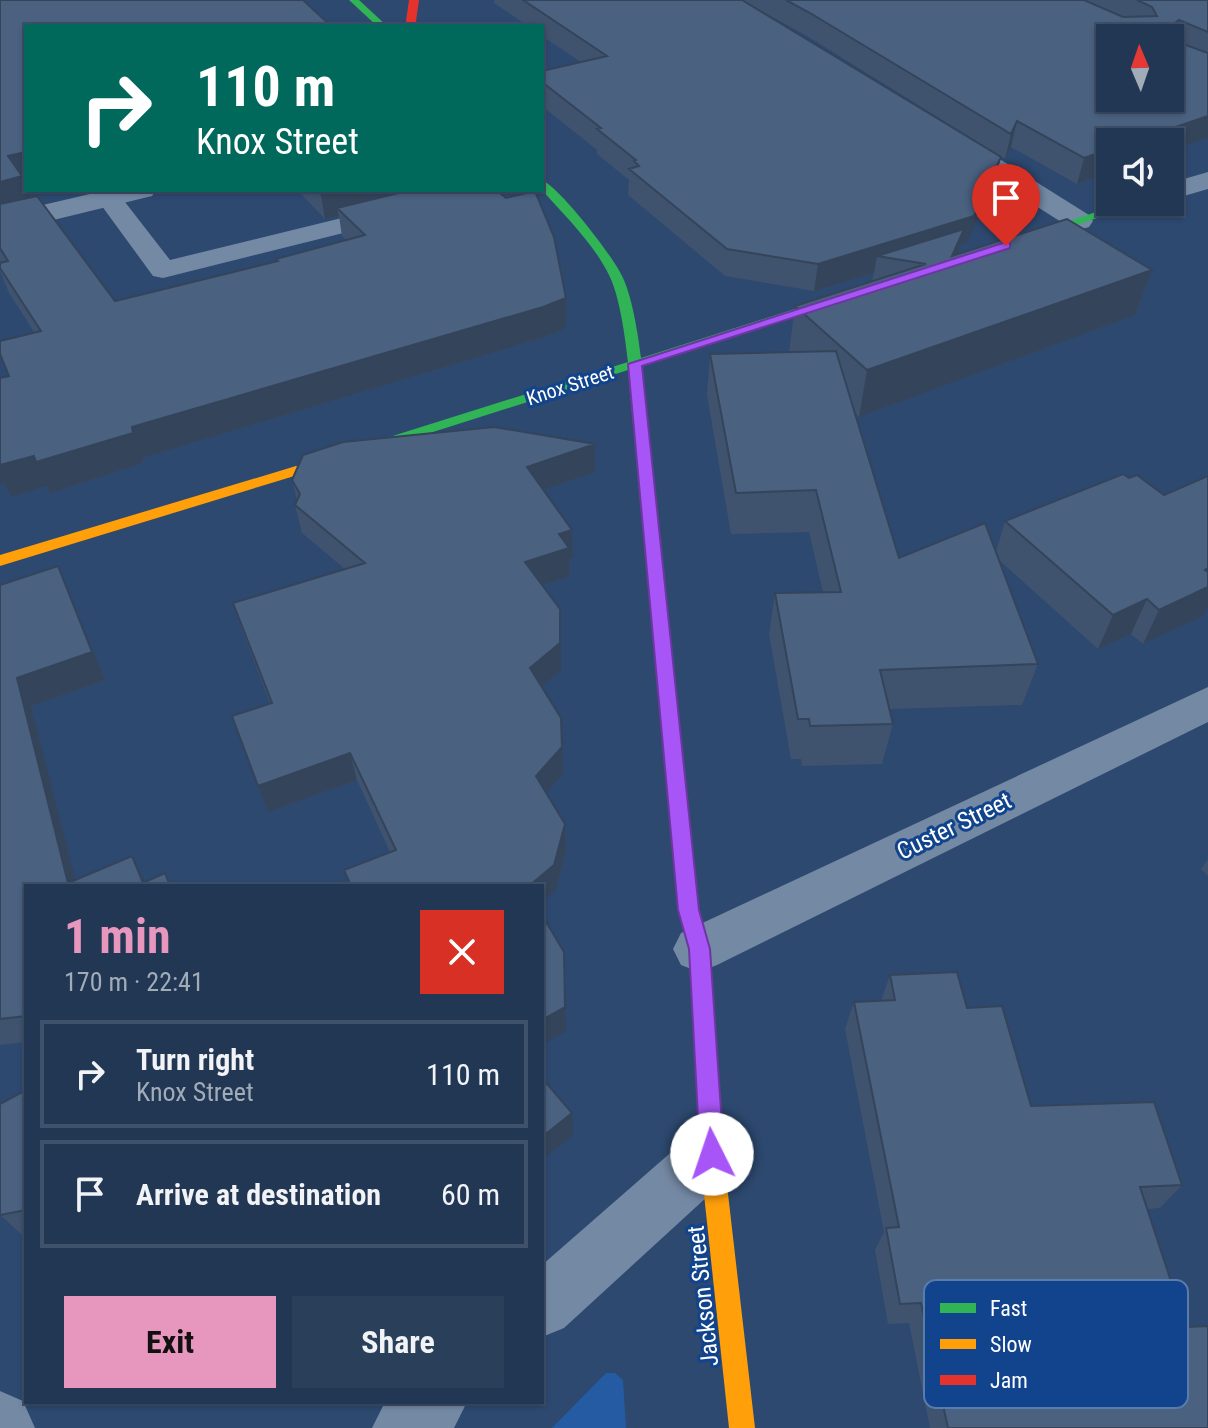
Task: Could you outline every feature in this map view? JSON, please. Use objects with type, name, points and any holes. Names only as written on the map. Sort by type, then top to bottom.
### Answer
[{"type":"main road","points":[[354,0],[380,24]]},
{"type":"main road","points":[[413,24],[411,21],[419,1]]},
{"type":"main road","name":"Jackson Street","points":[[544,185],[581,227],[616,275],[632,338],[688,910],[699,949],[712,1154],[742,1428]]},
{"type":"main road","points":[[995,249],[1096,215]]},
{"type":"main road","name":"Knox Street","points":[[0,561],[100,529],[184,507],[861,292]]},
{"type":"street","points":[[932,128],[1079,221]]},
{"type":"street","points":[[1184,188],[1208,180]]},
{"type":"street","points":[[0,224],[134,192]]},
{"type":"street","name":"Custer Street","points":[[699,949],[1208,703]]},
{"type":"street","points":[[544,1304],[712,1154]]},
{"type":"street","points":[[405,1428],[432,1404]]},
{"type":"lane","points":[[109,198],[163,270],[479,192]]},
{"type":"shaded area","points":[[606,1373],[615,1373],[623,1380],[626,1428],[552,1428]]},
{"type":"building","points":[[0,0],[303,0],[329,24],[24,24],[24,152],[8,156],[22,176],[0,182]]},
{"type":"building","points":[[523,0],[742,0],[1001,157],[974,216],[818,264],[727,249],[629,169],[639,166],[636,160],[544,84],[544,71],[607,56]]},
{"type":"building","points":[[786,0],[1084,0],[1123,17],[1157,16],[1152,7],[1137,0],[1208,0],[1208,32],[1179,20],[1175,24],[1096,24],[1096,112],[1184,112],[1184,44],[1208,53],[1208,116],[1173,128],[1096,128],[1096,154],[1084,158],[1017,121],[1011,134]]},
{"type":"building","points":[[403,192],[498,192],[506,198],[535,192],[554,237],[566,298],[132,427],[133,433],[36,462],[34,456],[0,465],[0,378],[9,376],[0,354],[0,341],[41,331],[0,268],[0,263],[8,261],[0,248],[0,204],[37,196],[115,301],[278,261],[276,259],[365,235],[337,208]]},
{"type":"building","points":[[1067,219],[1152,270],[867,370],[795,306],[926,264],[877,256],[964,229],[952,256]]},
{"type":"building","points":[[836,351],[899,558],[985,523],[1038,664],[880,670],[893,724],[810,726],[809,719],[798,719],[775,593],[841,592],[816,490],[736,493],[710,354]]},
{"type":"building","points":[[494,427],[595,444],[527,467],[572,530],[559,534],[569,548],[525,562],[560,609],[560,643],[530,668],[561,718],[562,747],[536,776],[565,824],[554,865],[531,884],[350,884],[344,870],[396,850],[350,753],[258,786],[232,716],[272,703],[233,603],[365,563],[295,505],[300,494],[292,480],[303,455],[343,442]]},
{"type":"building","points":[[1123,474],[1129,478],[1137,475],[1164,495],[1208,476],[1208,568],[1205,570],[1208,572],[1208,587],[1159,610],[1147,599],[1113,615],[1005,521]]},
{"type":"building","points":[[58,566],[92,652],[17,678],[68,883],[132,856],[143,883],[165,873],[169,884],[24,884],[24,1016],[0,1019],[0,585]]},
{"type":"building","points":[[544,918],[564,952],[565,1007],[544,1019]]},
{"type":"building","points":[[957,972],[967,1008],[1002,1006],[1031,1106],[1154,1102],[1182,1185],[1140,1187],[1171,1280],[924,1280],[924,1317],[921,1303],[900,1304],[886,1228],[899,1227],[854,1002],[895,1000],[890,975]]},
{"type":"building","points":[[544,1080],[572,1113],[544,1135]]},
{"type":"building","points":[[24,1091],[24,1210],[0,1215],[0,1104]]},
{"type":"building","points":[[1208,1326],[1208,1428],[948,1428],[944,1408],[1188,1408],[1188,1327]]},
{"type":"traffic: fast","points":[[354,0],[380,24]]},
{"type":"traffic: fast","points":[[544,185],[581,227],[616,275],[632,338],[688,910],[699,949],[715,1185]]},
{"type":"traffic: fast","points":[[1018,241],[1096,215]]},
{"type":"traffic: fast","points":[[296,471],[850,296]]},
{"type":"traffic: slow","points":[[0,561],[296,471]]},
{"type":"traffic: slow","points":[[715,1185],[742,1428]]},
{"type":"traffic: jam","points":[[413,24],[414,0]]},
{"type":"route","points":[[712,1154],[699,949],[688,910],[635,364],[1006,246]]}]
